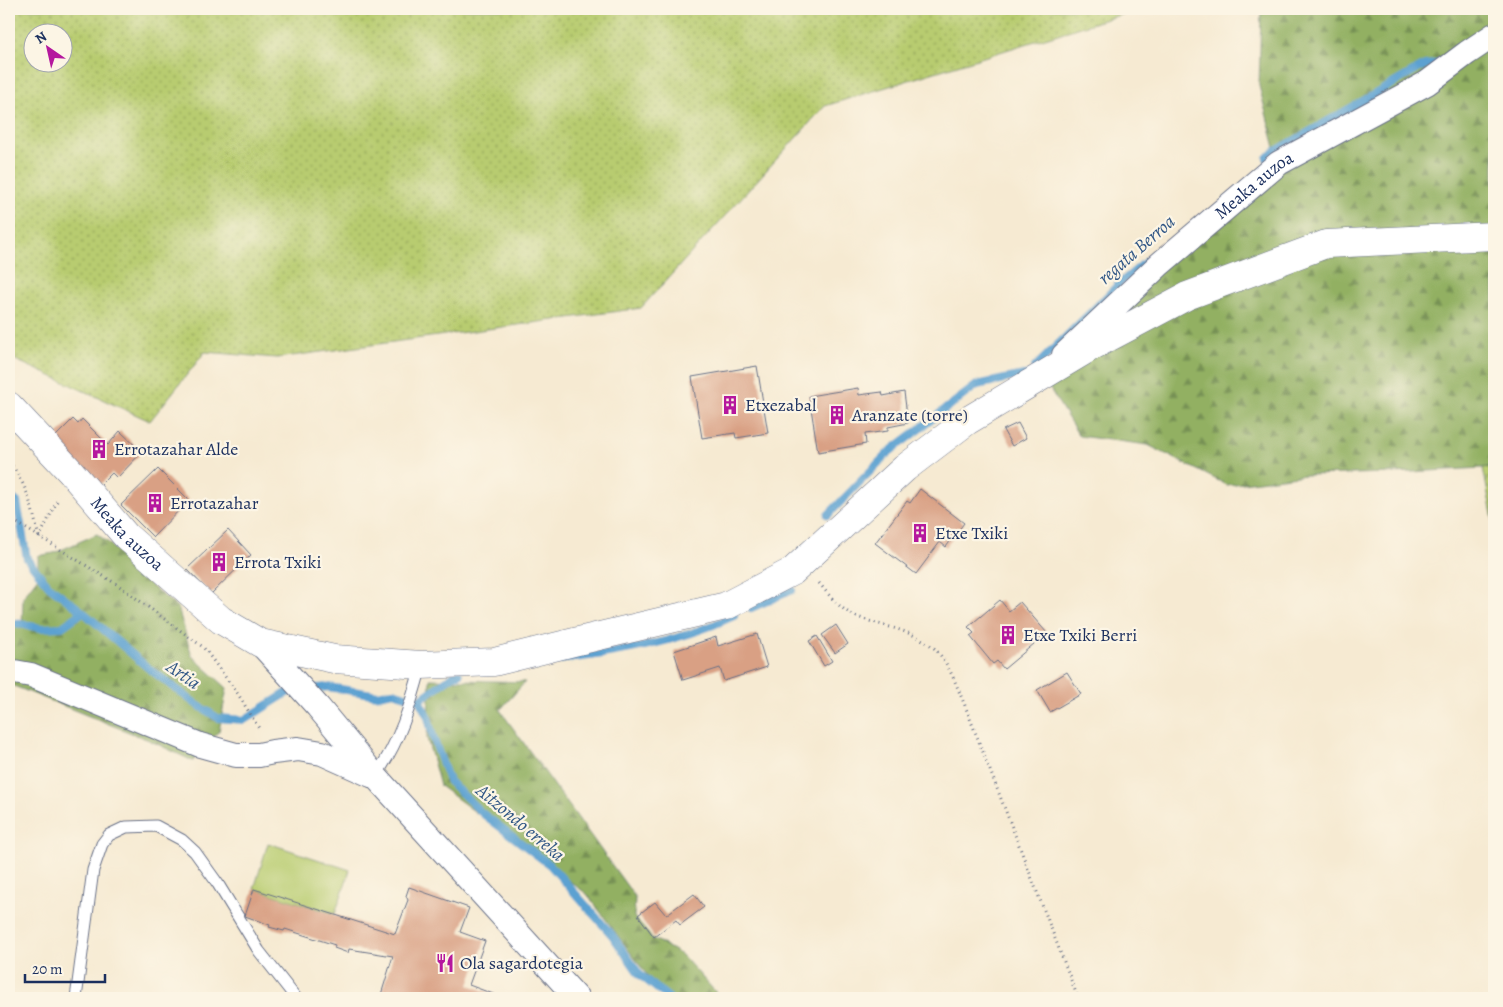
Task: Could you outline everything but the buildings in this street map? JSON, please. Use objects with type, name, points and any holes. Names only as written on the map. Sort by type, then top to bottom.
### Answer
[{"type":"street","name":"Meaka auzoa","points":[[1042,376],[1160,264],[1279,163],[1427,83],[1494,35]]},
{"type":"street","name":"Meaka auzoa","points":[[9,406],[71,472],[126,536],[221,620],[260,643],[334,659],[421,665],[494,662],[726,606],[793,571],[905,468],[966,421],[1089,348],[1186,296],[1326,244],[1494,236]]},
{"type":"street","points":[[260,643],[318,707],[375,776],[577,998]]},
{"type":"street","points":[[9,671],[31,675],[200,745],[236,755],[259,755],[298,749],[322,753],[375,776]]},
{"type":"lane","points":[[375,776],[385,762],[399,734],[421,665]]},
{"type":"lane","points":[[76,998],[93,870],[102,844],[109,834],[126,827],[156,826],[182,840],[195,852],[218,884],[259,951],[296,998]]},
{"type":"path","points":[[9,462],[15,469],[30,500],[39,538]]},
{"type":"path","points":[[39,538],[71,472]]},
{"type":"path","points":[[9,518],[118,585],[203,647],[238,694],[273,752]]},
{"type":"path","points":[[806,559],[816,580],[840,606],[852,614],[914,634],[935,649],[947,664],[964,703],[1078,998]]},
{"type":"green space","points":[[9,9],[1139,9],[825,106],[641,308],[277,358],[205,352],[150,421],[9,357]]},
{"type":"green space","points":[[1261,9],[1494,9],[1494,466],[1394,473],[1305,475],[1227,485],[1148,445],[1079,436],[1042,376],[1279,163],[1259,86]]},
{"type":"green space","points":[[1494,466],[1494,525],[1483,468]]},
{"type":"green space","points":[[97,534],[109,543],[142,578],[178,608],[192,656],[227,688],[219,731],[193,761],[149,740],[9,684],[9,625],[22,628],[23,597],[38,577],[38,556],[54,553]]},
{"type":"green space","points":[[430,679],[525,682],[500,710],[635,897],[634,917],[652,938],[682,955],[721,998],[664,998],[587,894],[440,786],[427,738]]},
{"type":"green space","points":[[268,843],[350,870],[335,914],[254,889]]},
{"type":"waterway","name":"regata Berroa","points":[[1267,158],[1425,65],[1442,63]]},
{"type":"waterway","name":"regata Berroa","points":[[1035,367],[1120,283],[1148,260]]},
{"type":"waterway","name":"regata Berroa","points":[[828,515],[889,452],[977,385],[1024,375]]},
{"type":"waterway","name":"Artia","points":[[9,496],[17,502],[27,559],[49,586],[83,612],[147,667],[196,704],[218,718],[244,720],[290,691],[297,690]]},
{"type":"waterway","points":[[751,608],[792,590]]},
{"type":"waterway","points":[[9,622],[41,628],[62,627],[83,612]]},
{"type":"waterway","points":[[549,661],[597,655],[666,641],[712,626],[734,616]]},
{"type":"waterway","points":[[419,700],[454,675],[459,674]]},
{"type":"waterway","name":"Artia","points":[[308,689],[328,687],[378,695],[393,692],[419,700]]},
{"type":"waterway","name":"Aitzondo erreka","points":[[419,700],[428,717],[449,781],[482,813],[550,865],[612,935],[640,975],[669,998]]},
{"type":"place","name":"Etxezabal","points":[[730,405]]},
{"type":"place","name":"Aranzate (torre)","points":[[837,415]]},
{"type":"place","name":"Errotazahar Alde","points":[[99,449]]},
{"type":"place","name":"Errotazahar","points":[[155,503]]},
{"type":"place","name":"Etxe Txiki","points":[[920,533]]},
{"type":"place","name":"Errota Txiki","points":[[219,562]]},
{"type":"place","name":"Etxe Txiki Berri","points":[[1008,635]]},
{"type":"place","name":"Ola sagardotegia","points":[[445,963]]}]
